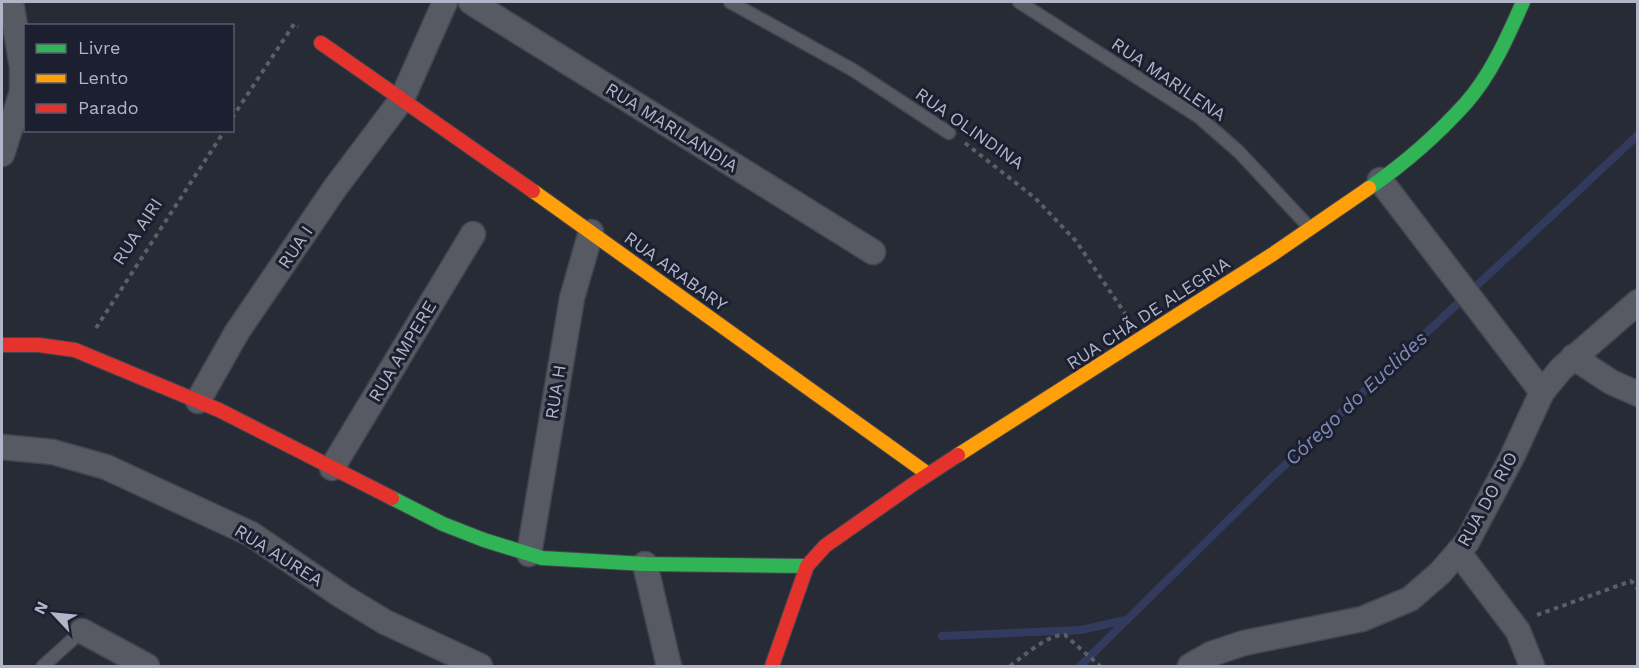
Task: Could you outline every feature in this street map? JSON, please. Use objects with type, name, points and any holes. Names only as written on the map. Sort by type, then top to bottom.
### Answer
[{"type":"street","points":[[2,154],[22,92],[22,67],[11,2]]},
{"type":"street","name":"RUA I","points":[[198,401],[237,332],[335,188],[402,99],[445,2]]},
{"type":"street","name":"RUA MARILANDIA","points":[[471,2],[873,252]]},
{"type":"street","name":"RUA CHÃ DE ALEGRIA","points":[[772,666],[807,566],[825,546],[928,474],[1142,339],[1380,180],[1412,155],[1467,102],[1487,74],[1523,2]]},
{"type":"street","points":[[321,43],[402,99]]},
{"type":"street","name":"RUA ARABARY","points":[[402,99],[928,474]]},
{"type":"street","points":[[1380,180],[1542,392]]},
{"type":"street","name":"RUA H","points":[[529,554],[572,298],[591,232]]},
{"type":"street","name":"RUA AMPERE","points":[[332,468],[473,234]]},
{"type":"street","name":"RUA DO RIO","points":[[1190,666],[1214,660],[1244,643],[1362,619],[1410,598],[1440,573],[1467,542],[1542,392],[1573,357],[1638,302]]},
{"type":"street","points":[[2,345],[39,345],[80,352],[198,401],[443,524],[484,540],[542,558],[645,564],[807,566]]},
{"type":"street","points":[[1573,357],[1611,382],[1638,394]]},
{"type":"street","name":"RUA AUREA","points":[[2,447],[53,452],[106,467],[251,534],[342,596],[385,622],[480,666]]},
{"type":"street","points":[[1458,552],[1513,623],[1532,666]]},
{"type":"street","points":[[645,564],[669,666]]},
{"type":"street","points":[[82,631],[147,666]]},
{"type":"lane","name":"RUA OLINDINA","points":[[730,2],[853,70],[950,133]]},
{"type":"lane","name":"RUA MARILENA","points":[[1019,2],[1198,117],[1239,152],[1310,228]]},
{"type":"lane","points":[[43,666],[82,631]]},
{"type":"path","points":[[234,115],[294,24],[321,43]]},
{"type":"path","name":"RUA AIRI","points":[[80,352],[224,132]]},
{"type":"path","name":"RUA OLINDINA","points":[[950,133],[980,153],[1035,198],[1076,241],[1142,339]]},
{"type":"path","points":[[1513,623],[1631,581],[1638,589]]},
{"type":"path","points":[[1010,666],[1055,636],[1065,635],[1100,666]]},
{"type":"waterway","name":"Córego do Euclides","points":[[1080,666],[1272,477],[1638,135]]},
{"type":"waterway","points":[[942,636],[1081,630],[1125,620]]},
{"type":"traffic: fast","points":[[1369,188],[1420,148],[1466,103],[1491,68],[1523,2]]},
{"type":"traffic: fast","points":[[392,498],[443,524],[484,540],[542,558],[645,564],[807,566]]},
{"type":"traffic: slow","points":[[958,455],[1273,254],[1369,188]]},
{"type":"traffic: slow","points":[[533,191],[928,474]]},
{"type":"traffic: jam","points":[[321,43],[533,191]]},
{"type":"traffic: jam","points":[[2,345],[39,345],[75,350],[219,410],[392,498]]},
{"type":"traffic: jam","points":[[772,666],[807,566],[825,546],[958,455]]}]
